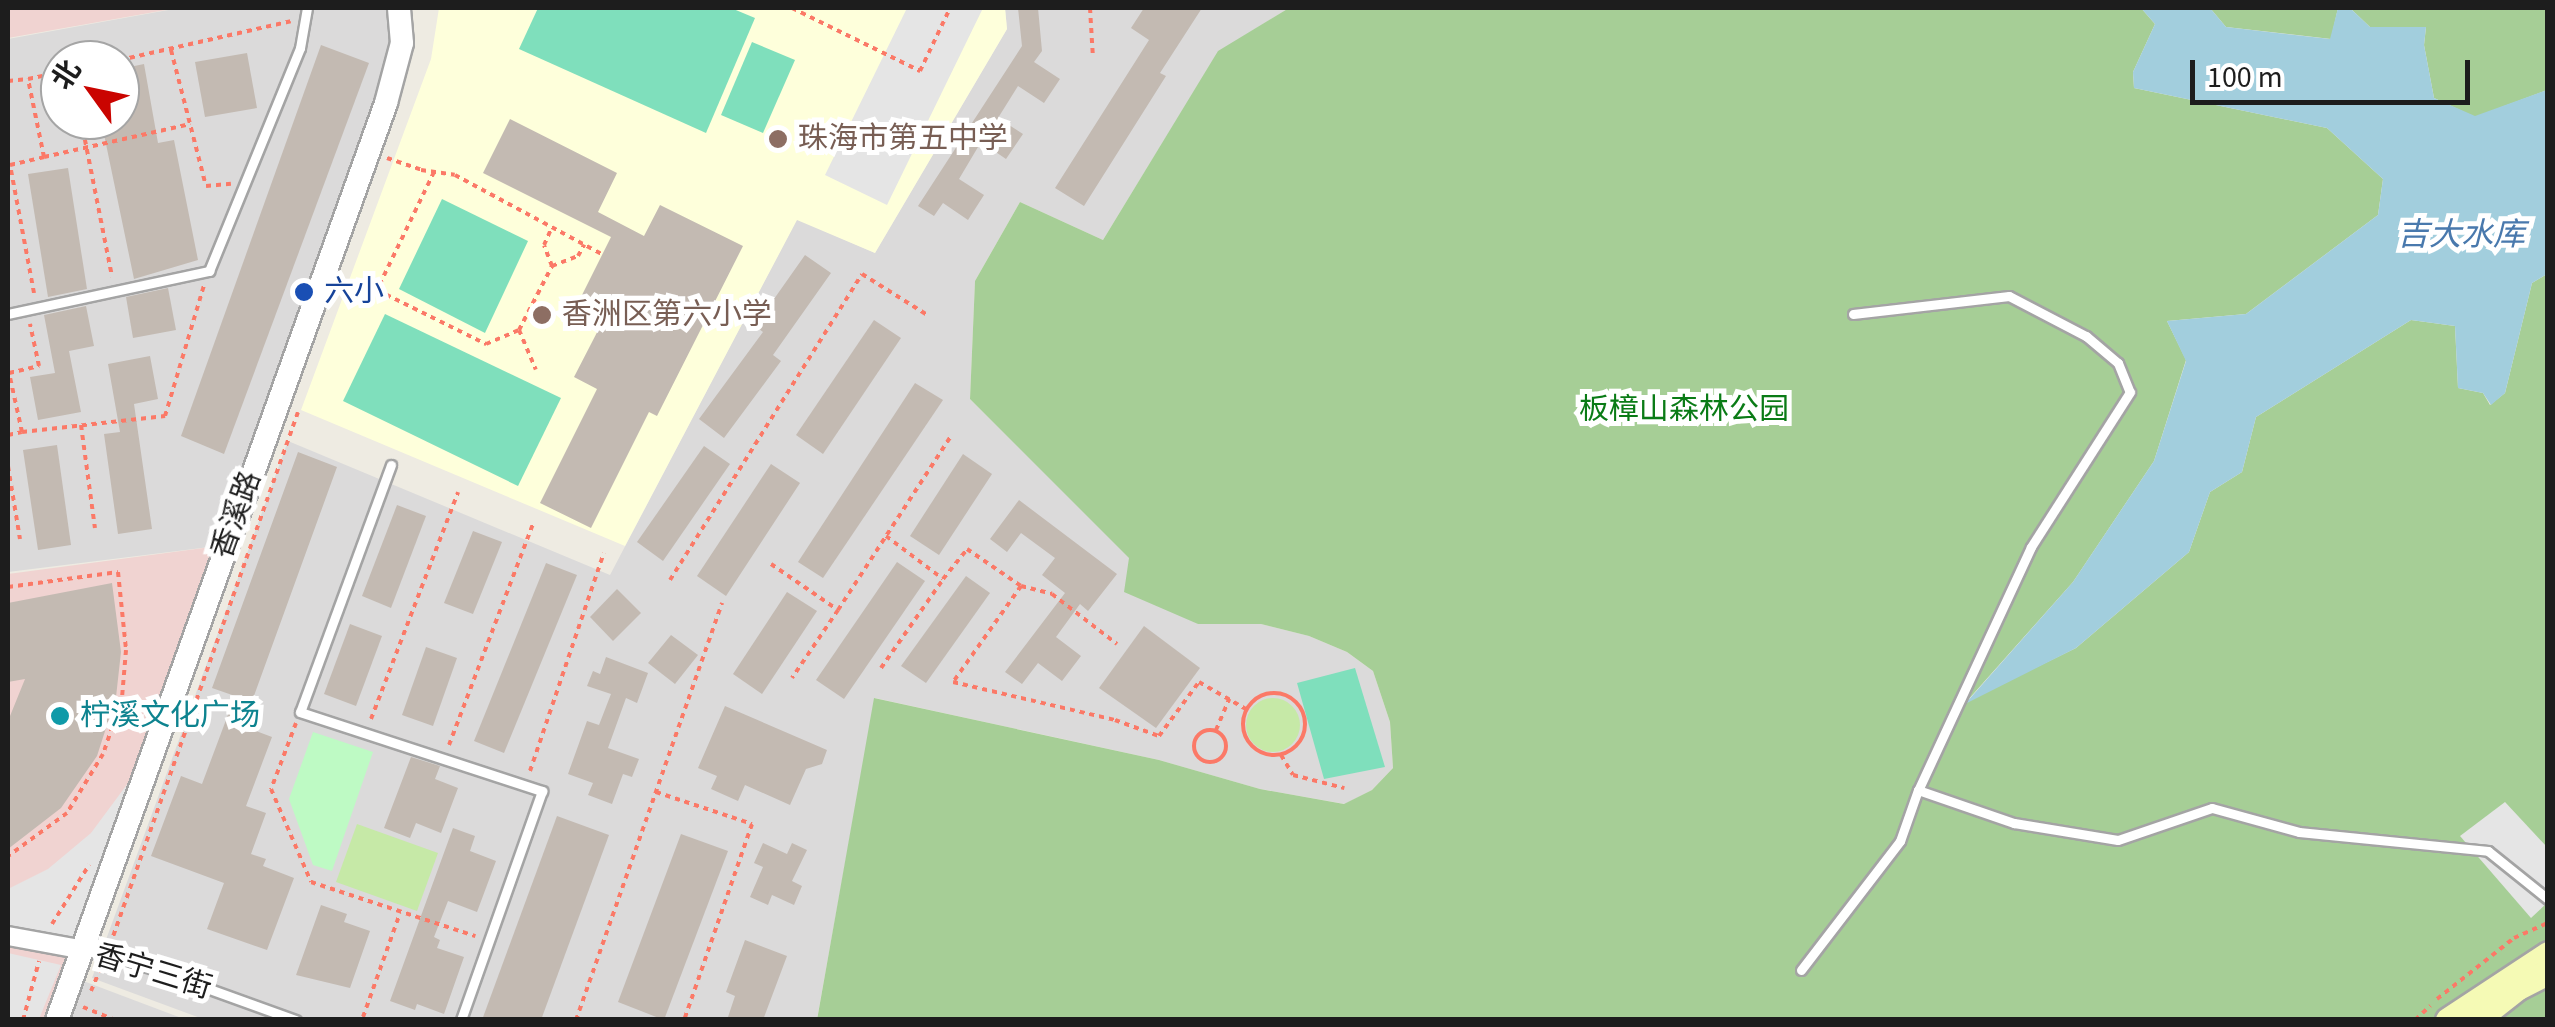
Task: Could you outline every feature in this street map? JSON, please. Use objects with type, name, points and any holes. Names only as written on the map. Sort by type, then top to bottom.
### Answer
[{"type":"main road","points":[[2448,1020],[2548,954]]},
{"type":"main road","points":[[2476,1020],[2518,986],[2548,972]]},
{"type":"street","name":"香溪路","points":[[56,1020],[369,151],[402,42],[399,8]]},
{"type":"street","name":"香宁三街","points":[[8,936],[84,950]]},
{"type":"lane","points":[[8,314],[209,271],[300,48],[306,13]]},
{"type":"lane","points":[[1801,970],[1900,841],[1918,790],[2031,546],[2130,392],[2118,363],[2086,336],[2009,296],[1852,314]]},
{"type":"lane","points":[[391,465],[300,712],[542,791],[462,1020]]},
{"type":"lane","points":[[1918,790],[2014,824],[2118,840],[2212,808],[2299,832],[2488,850],[2548,899]]},
{"type":"lane","name":"香宁三街","points":[[84,950],[154,968],[296,1020]]},
{"type":"path","points":[[792,8],[920,71],[950,8]]},
{"type":"path","points":[[1090,8],[1092,58]]},
{"type":"path","points":[[140,56],[306,13]]},
{"type":"path","points":[[171,50],[206,186],[245,183]]},
{"type":"path","points":[[8,82],[40,76]]},
{"type":"path","points":[[28,78],[44,156]]},
{"type":"path","points":[[22,432],[9,373],[39,366],[9,165],[190,124]]},
{"type":"path","points":[[85,140],[114,293]]},
{"type":"path","points":[[369,151],[455,175],[602,254]]},
{"type":"path","points":[[434,172],[377,290],[486,344],[519,330],[552,266],[578,256],[584,245]]},
{"type":"path","points":[[551,229],[544,245],[552,266]]},
{"type":"path","points":[[8,436],[165,416],[209,271]]},
{"type":"path","points":[[670,580],[862,274],[929,316]]},
{"type":"path","points":[[519,330],[536,370]]},
{"type":"path","points":[[81,426],[95,528]]},
{"type":"path","points":[[792,678],[951,436]]},
{"type":"path","points":[[8,466],[20,539]]},
{"type":"path","points":[[366,733],[458,492]]},
{"type":"path","points":[[443,758],[534,524]]},
{"type":"path","points":[[886,536],[943,580]]},
{"type":"path","points":[[881,668],[966,548],[1021,586],[1052,594],[1117,644]]},
{"type":"path","points":[[525,785],[604,553]]},
{"type":"path","points":[[772,564],[838,610]]},
{"type":"path","points":[[8,587],[118,572],[126,650],[122,698],[103,754],[68,813],[8,856]]},
{"type":"path","points":[[1021,586],[953,682],[1115,720],[1158,736],[1199,682],[1246,709]]},
{"type":"path","points":[[576,1020],[722,603]]},
{"type":"path","points":[[1276,692],[1300,706],[1305,731],[1296,747],[1280,755],[1262,754],[1248,744],[1242,727],[1246,709],[1259,696],[1276,692]]},
{"type":"path","points":[[1216,730],[1229,699]]},
{"type":"path","points":[[300,712],[271,789],[311,882],[489,941]]},
{"type":"path","points":[[1205,730],[1216,730],[1224,737],[1225,752],[1218,760],[1207,762],[1194,752],[1194,741],[1205,730]]},
{"type":"path","points":[[1280,755],[1293,774],[1344,788]]},
{"type":"path","points":[[656,792],[752,824],[684,1020]]},
{"type":"path","points":[[363,1017],[400,912]]},
{"type":"path","points":[[2415,1020],[2490,955],[2548,923]]},
{"type":"shaded area","points":[[8,8],[177,8],[8,38]]},
{"type":"shaded area","points":[[179,8],[399,8],[402,43],[226,545],[8,572],[8,39]]},
{"type":"shaded area","name":"香洲区第六小学","points":[[439,8],[1005,8],[1007,29],[875,253],[797,220],[625,546],[301,410],[431,59]]},
{"type":"shaded area","points":[[907,8],[983,8],[887,205],[825,175]]},
{"type":"shaded area","points":[[1005,8],[1289,8],[1218,52],[1103,240],[1020,202],[975,281],[970,399],[1198,624],[1261,624],[1309,636],[1347,652],[1373,671],[1390,722],[1393,768],[1372,790],[1345,804],[1260,789],[1159,760],[875,698],[817,1019],[203,1019],[92,978],[288,441],[610,575],[797,219],[875,253],[1007,29]]},
{"type":"shaded area","points":[[226,545],[57,1019],[8,1019],[8,574]]},
{"type":"shaded area","points":[[134,775],[79,939],[8,928],[8,889],[48,869],[91,833]]},
{"type":"shaded area","points":[[2505,802],[2547,847],[2547,903],[2531,918],[2460,836]]},
{"type":"shaded area","points":[[8,953],[61,965],[39,1019],[8,1019]]},
{"type":"shaded area","points":[[78,979],[184,1019],[63,1020]]},
{"type":"green space","points":[[538,8],[731,8],[755,18],[706,133],[519,49]]},
{"type":"green space","name":"板樟山森林公园","points":[[1289,8],[2141,8],[2155,24],[2133,72],[2134,88],[2327,128],[2383,179],[2378,215],[2246,314],[2167,321],[2186,360],[2154,461],[2073,582],[1967,701],[2076,648],[2189,552],[2210,492],[2242,472],[2256,417],[2411,320],[2455,326],[2458,388],[2483,393],[2490,405],[2505,393],[2532,283],[2547,274],[2547,1019],[817,1020],[874,698],[1159,760],[1260,789],[1344,804],[1372,790],[1393,768],[1390,722],[1373,671],[1347,652],[1309,636],[1261,624],[1198,624],[1124,592],[1129,558],[970,399],[975,281],[1020,202],[1103,240],[1218,51]]},
{"type":"green space","points":[[2210,8],[2338,8],[2331,39],[2226,27]]},
{"type":"green space","points":[[2350,8],[2547,8],[2547,90],[2475,117],[2434,98],[2424,45],[2426,27],[2370,27]]},
{"type":"green space","points":[[752,42],[795,60],[763,133],[721,115]]},
{"type":"green space","points":[[442,199],[528,241],[485,333],[399,289]]},
{"type":"green space","points":[[385,314],[561,398],[518,486],[343,401]]},
{"type":"green space","points":[[1355,668],[1385,767],[1324,779],[1297,683]]},
{"type":"green space","points":[[1273,698],[1292,706],[1300,725],[1292,744],[1273,752],[1254,744],[1246,725],[1254,706]]},
{"type":"green space","points":[[313,732],[373,752],[332,871],[313,865],[289,799]]},
{"type":"green space","points":[[357,824],[438,853],[417,911],[336,882]]},
{"type":"water","name":"吉大水库","points":[[2141,8],[2210,8],[2226,27],[2330,39],[2338,8],[2350,8],[2370,27],[2426,27],[2424,45],[2434,98],[2475,116],[2547,90],[2547,274],[2532,283],[2505,393],[2491,405],[2483,393],[2458,388],[2455,326],[2411,320],[2256,417],[2242,472],[2210,492],[2189,552],[2076,648],[1965,704],[2073,582],[2154,461],[2186,361],[2167,321],[2246,314],[2378,215],[2383,179],[2327,128],[2134,88],[2133,72],[2155,24]]},
{"type":"building","points":[[1018,8],[1038,8],[1042,51],[1034,62],[1060,79],[1044,103],[1018,86],[998,118],[1023,134],[1006,159],[981,142],[959,179],[984,195],[968,220],[943,203],[934,216],[918,206],[1022,46]]},
{"type":"building","points":[[1144,8],[1202,8],[1160,73],[1166,76],[1084,206],[1055,188],[1149,40],[1131,28]]},
{"type":"building","points":[[321,45],[369,63],[224,454],[181,436]]},
{"type":"building","points":[[247,53],[257,108],[205,117],[195,62]]},
{"type":"building","points":[[144,64],[158,143],[174,140],[198,260],[134,279],[105,140],[140,140],[140,65]]},
{"type":"building","points":[[510,119],[617,173],[598,212],[644,236],[660,205],[743,246],[657,416],[649,412],[591,528],[540,503],[597,389],[574,377],[607,313],[580,299],[611,237],[483,173]]},
{"type":"building","points":[[68,168],[87,289],[48,297],[28,174]]},
{"type":"building","points":[[805,255],[831,273],[773,355],[781,361],[724,438],[699,419],[763,332],[755,326]]},
{"type":"building","points":[[168,288],[176,330],[133,338],[126,297]]},
{"type":"building","points":[[86,306],[94,346],[69,351],[81,412],[38,420],[30,377],[55,373],[44,315]]},
{"type":"building","points":[[874,320],[901,338],[823,454],[796,435]]},
{"type":"building","points":[[150,356],[158,399],[134,404],[152,529],[118,534],[104,434],[120,432],[108,364]]},
{"type":"building","points":[[915,383],[943,400],[823,578],[798,562]]},
{"type":"building","points":[[57,445],[71,545],[38,550],[23,450]]},
{"type":"building","points":[[704,446],[730,464],[663,561],[637,542]]},
{"type":"building","points":[[298,452],[337,467],[243,726],[272,737],[246,806],[266,813],[251,854],[266,859],[263,866],[294,878],[267,950],[207,929],[224,883],[151,856],[181,776],[202,784],[235,696],[212,688]]},
{"type":"building","points":[[963,454],[992,474],[939,555],[910,536]]},
{"type":"building","points":[[771,464],[800,483],[726,596],[697,576]]},
{"type":"building","points":[[1019,500],[1117,574],[1088,611],[1080,604],[1056,637],[1081,656],[1062,681],[1038,663],[1022,684],[1005,672],[1065,593],[1042,575],[1055,558],[1021,533],[1007,552],[990,539]]},
{"type":"building","points":[[397,505],[426,516],[391,608],[362,596]]},
{"type":"building","points":[[473,531],[502,542],[473,614],[444,603]]},
{"type":"building","points":[[897,562],[925,581],[844,699],[816,680]]},
{"type":"building","points":[[546,563],[577,575],[504,753],[474,741]]},
{"type":"building","points":[[966,576],[990,593],[926,683],[901,666]]},
{"type":"building","name":"柠溪文化广场","points":[[112,583],[121,652],[116,697],[97,756],[61,808],[8,849],[8,721],[25,679],[8,682],[8,603]]},
{"type":"building","points":[[617,589],[641,613],[613,641],[590,617]]},
{"type":"building","points":[[787,592],[817,611],[762,694],[733,674]]},
{"type":"building","points":[[350,624],[382,636],[356,706],[324,694]]},
{"type":"building","points":[[1144,626],[1200,668],[1156,728],[1099,688]]},
{"type":"building","points":[[671,635],[698,655],[675,684],[648,663]]},
{"type":"building","points":[[426,647],[457,658],[433,726],[402,715]]},
{"type":"building","points":[[606,657],[648,673],[637,703],[626,698],[608,748],[639,759],[632,777],[623,774],[612,804],[588,795],[593,783],[568,774],[587,721],[599,725],[611,694],[587,686],[593,671],[600,674]]},
{"type":"building","points":[[725,706],[827,750],[822,764],[806,769],[790,805],[745,785],[738,801],[711,789],[717,776],[698,768]]},
{"type":"building","points":[[411,757],[440,766],[435,779],[458,788],[441,833],[416,823],[410,838],[384,828]]},
{"type":"building","points":[[557,816],[609,835],[541,1020],[482,1020]]},
{"type":"building","points":[[453,828],[475,836],[470,851],[496,861],[477,912],[448,901],[434,937],[440,940],[437,948],[464,957],[444,1014],[417,1004],[415,1010],[390,1001]]},
{"type":"building","points":[[681,834],[728,851],[664,1020],[618,1002]]},
{"type":"building","points":[[763,843],[787,854],[792,843],[807,850],[792,881],[802,886],[794,905],[772,895],[768,905],[750,897],[763,867],[754,863]]},
{"type":"building","points":[[321,905],[347,914],[344,922],[370,931],[350,988],[296,975]]},
{"type":"building","points":[[745,940],[787,956],[763,1020],[727,1020],[735,996],[726,992]]},
{"type":"place","name":"珠海市第五中学","points":[[778,139]]},
{"type":"place","name":"六小","points":[[304,292]]},
{"type":"place","name":"香洲区第六小学","points":[[542,315]]},
{"type":"place","name":"柠溪文化广场","points":[[60,716]]}]
